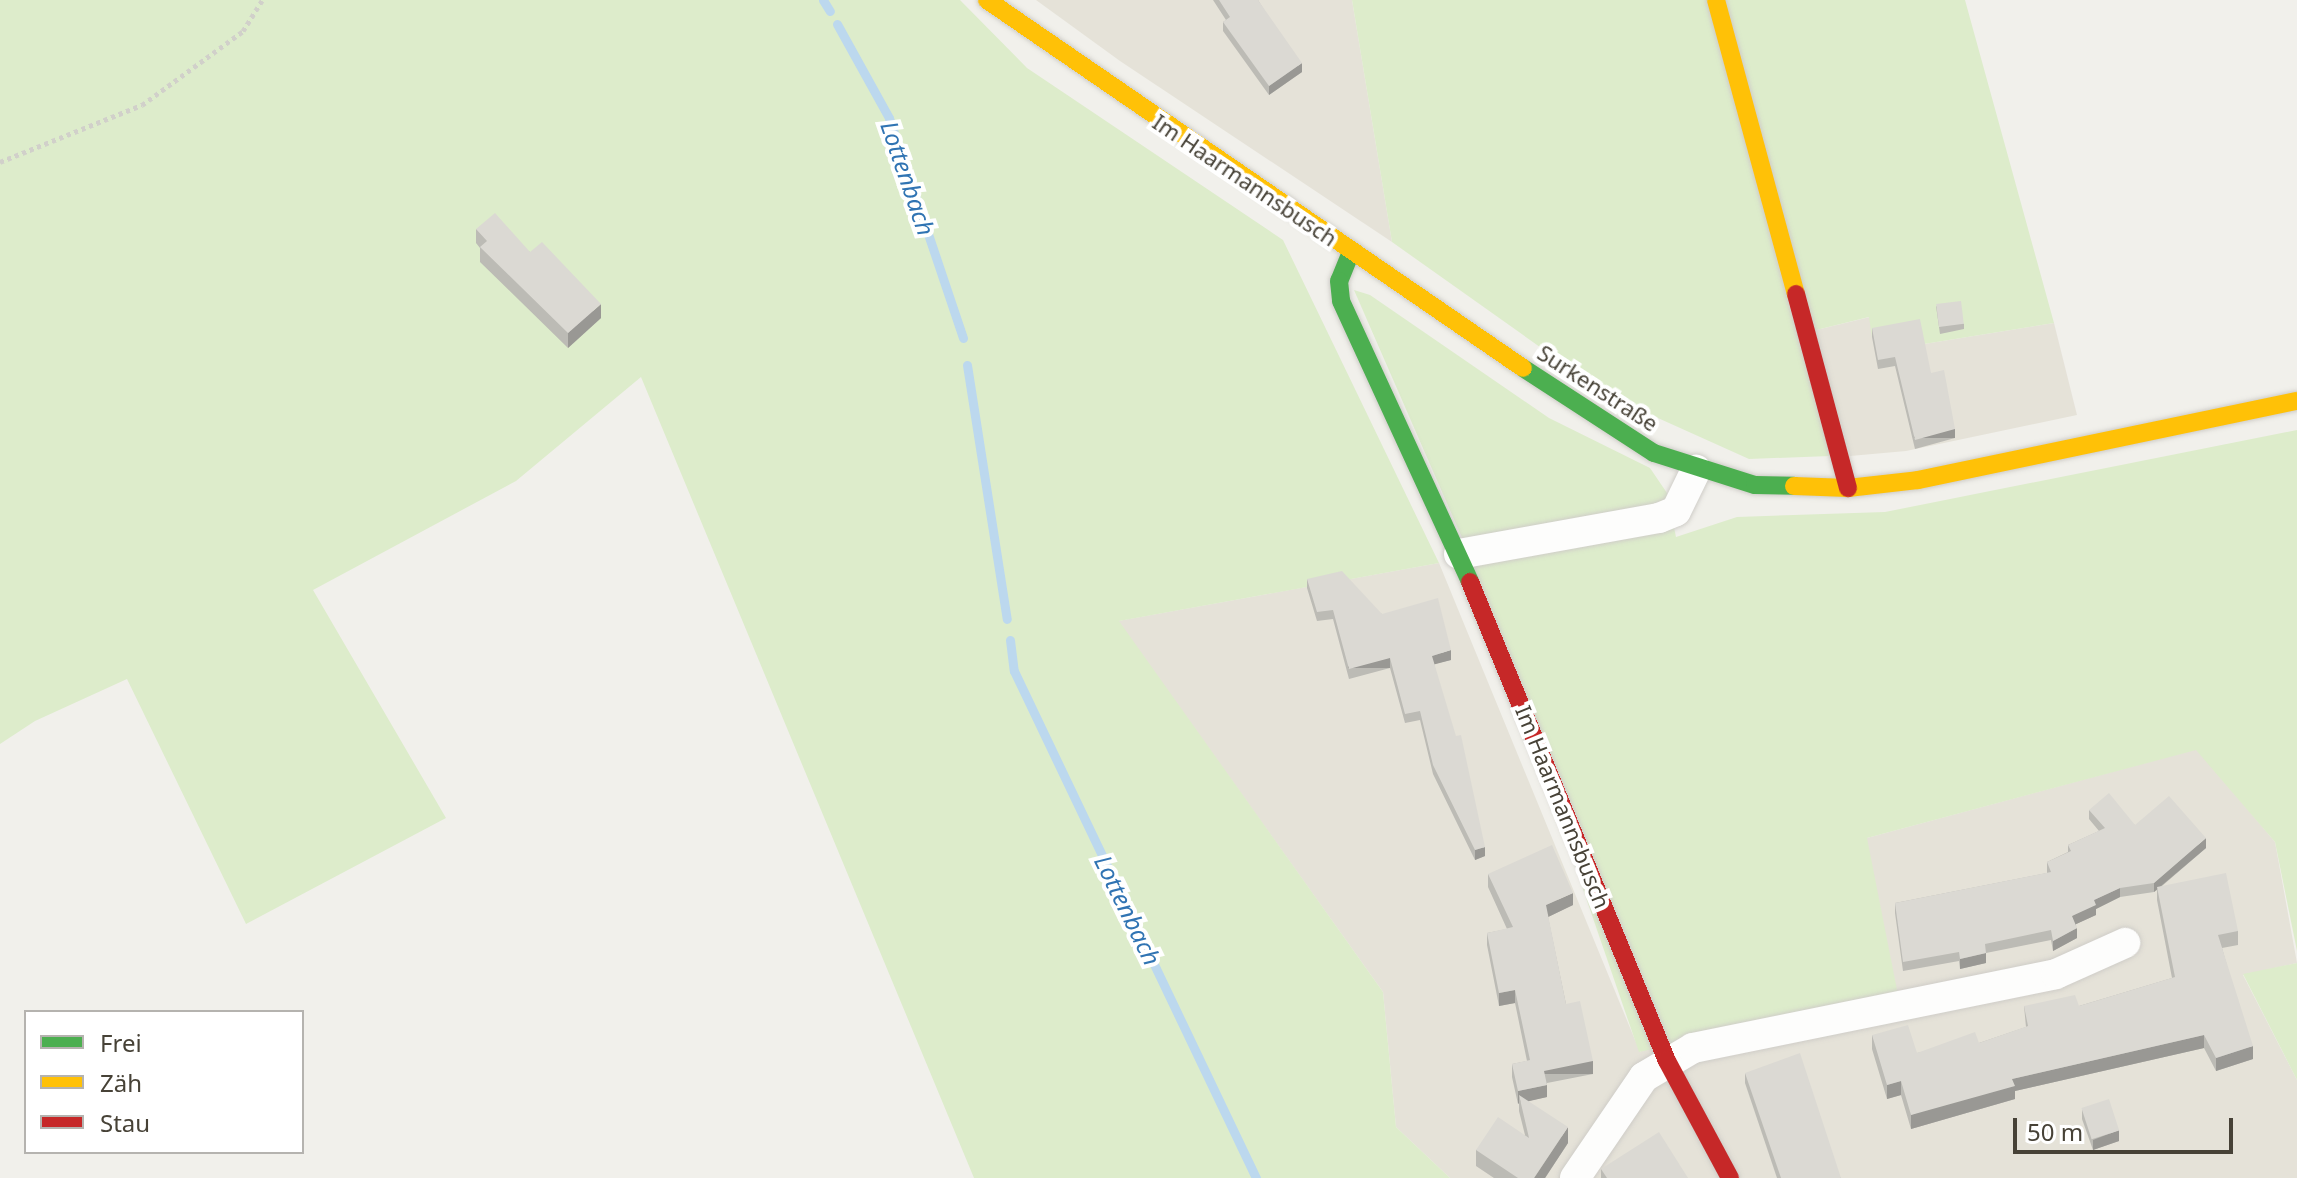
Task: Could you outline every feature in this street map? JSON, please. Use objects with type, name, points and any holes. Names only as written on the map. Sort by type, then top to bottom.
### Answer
[{"type":"street","name":"Im Haarmannsbusch","points":[[987,0],[1351,252],[1339,281],[1341,301],[1412,464],[1459,554],[1667,1061],[1730,1178]]},
{"type":"street","points":[[1716,0],[1848,488]]},
{"type":"street","name":"Surkenstraße","points":[[1351,252],[1599,420],[1654,453],[1696,470],[1755,485],[1848,488],[1918,480],[2297,401]]},
{"type":"street","points":[[1459,554],[1659,518],[1676,511],[1696,470]]},
{"type":"street","points":[[1575,1178],[1644,1077],[1693,1048],[2056,974],[2125,943]]},
{"type":"path","points":[[0,162],[142,105],[243,31],[262,0]]},
{"type":"shaded area","points":[[1036,0],[1352,0],[1392,242],[1120,61]]},
{"type":"shaded area","points":[[1870,317],[1924,344],[2054,323],[2077,415],[1906,451],[1850,456],[1812,331]]},
{"type":"shaded area","points":[[1439,563],[1640,1052],[1867,838],[2197,749],[2275,842],[2297,963],[2243,975],[2297,1080],[2297,1178],[1450,1178],[1396,1127],[1383,992],[1118,621]]},
{"type":"green space","points":[[0,0],[960,0],[1027,68],[1283,240],[1439,563],[1119,621],[1383,992],[1396,1127],[1450,1178],[974,1178],[641,377],[516,481],[313,590],[446,818],[246,924],[127,679],[35,721],[0,744]]},
{"type":"green space","points":[[1352,0],[1707,0],[1830,456],[1749,459],[1609,396],[1392,242]]},
{"type":"green space","points":[[1723,0],[1965,0],[2054,323],[1924,344],[1898,332],[1872,337],[1869,317],[1812,331]]},
{"type":"green space","points":[[1354,290],[1370,295],[1549,418],[1650,468],[1667,493],[1676,537],[1737,517],[1885,512],[2297,430],[2297,951],[2275,842],[2196,750],[1867,838],[1898,995],[1639,1052],[1463,540]]},
{"type":"green space","points":[[2297,963],[2297,1080],[2243,974]]},
{"type":"building","points":[[1219,0],[1258,0],[1302,63],[1269,86],[1223,22],[1230,17]]},
{"type":"building","points":[[495,213],[530,252],[542,242],[601,304],[568,333],[480,247],[487,241],[476,229]]},
{"type":"building","points":[[1961,301],[1964,324],[1939,327],[1936,304]]},
{"type":"building","points":[[1920,319],[1931,373],[1944,370],[1955,429],[1915,440],[1895,357],[1878,360],[1872,328]]},
{"type":"building","points":[[1342,571],[1382,614],[1438,598],[1451,650],[1432,656],[1456,736],[1461,735],[1485,847],[1475,850],[1433,765],[1420,711],[1405,714],[1390,658],[1349,669],[1333,610],[1317,612],[1307,579]]},
{"type":"building","points":[[2109,793],[2135,825],[2169,796],[2206,838],[2154,883],[2120,888],[2094,900],[2096,905],[2072,916],[2077,928],[2053,941],[2051,930],[1985,944],[1986,953],[1960,959],[1959,952],[1903,962],[1895,903],[2051,872],[2047,862],[2071,851],[2068,845],[2105,828],[2089,810]]},
{"type":"building","points":[[1552,845],[1573,893],[1546,905],[1566,1004],[1580,1001],[1593,1061],[1544,1071],[1547,1085],[1518,1091],[1512,1064],[1530,1060],[1515,990],[1499,993],[1487,933],[1513,927],[1488,874]]},
{"type":"building","points":[[2226,873],[2238,931],[2218,935],[2253,1046],[2216,1058],[2204,1035],[2012,1079],[2015,1086],[1911,1115],[1901,1081],[1887,1085],[1872,1035],[1908,1025],[1917,1053],[1975,1032],[1979,1043],[2028,1026],[2024,1006],[2075,995],[2079,1006],[2175,977],[2157,887]]},
{"type":"building","points":[[1800,1053],[1841,1178],[1781,1178],[1745,1073]]},
{"type":"building","points":[[1519,1095],[1568,1127],[1534,1178],[1518,1178],[1476,1150],[1498,1117],[1529,1138]]},
{"type":"building","points":[[2109,1099],[2119,1130],[2092,1139],[2081,1108]]},
{"type":"building","points":[[1659,1132],[1688,1178],[1607,1178],[1601,1169]]},
{"type":"waterway","name":"Lottenbach","points":[[823,0],[830,11]]},
{"type":"waterway","name":"Lottenbach","points":[[837,24],[889,118],[963,338]]},
{"type":"waterway","name":"Lottenbach","points":[[967,365],[1007,619]]},
{"type":"waterway","name":"Lottenbach","points":[[1010,640],[1014,671],[1256,1178]]},
{"type":"traffic: fast","points":[[1351,252],[1339,281],[1341,301],[1470,582]]},
{"type":"traffic: fast","points":[[1523,368],[1654,453],[1755,485],[1794,486]]},
{"type":"traffic: slow","points":[[987,0],[1523,368]]},
{"type":"traffic: slow","points":[[1716,0],[1796,294]]},
{"type":"traffic: slow","points":[[1794,486],[1848,488],[1918,480],[2297,401]]},
{"type":"traffic: jam","points":[[1796,294],[1848,488]]},
{"type":"traffic: jam","points":[[1470,582],[1667,1061],[1730,1178]]}]
